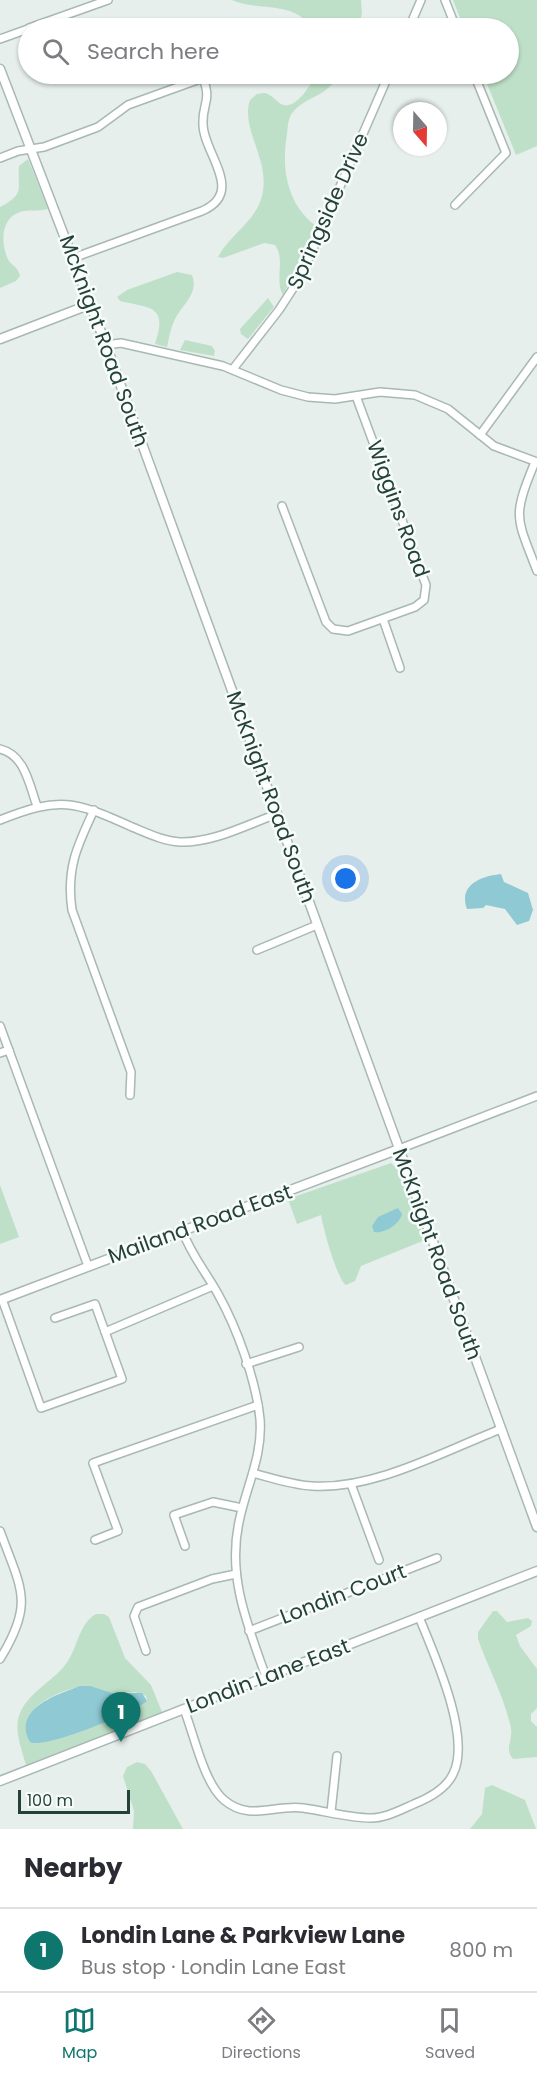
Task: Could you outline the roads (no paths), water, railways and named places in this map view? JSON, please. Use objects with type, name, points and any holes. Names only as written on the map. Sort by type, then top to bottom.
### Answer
[{"type":"street","points":[[59,18],[108,0]]},
{"type":"street","points":[[413,18],[421,0]]},
{"type":"street","points":[[446,0],[452,18]]},
{"type":"street","points":[[0,39],[18,33]]},
{"type":"street","name":"McKnight Road South","points":[[0,69],[91,304],[537,1527]]},
{"type":"street","points":[[0,158],[44,147],[98,127],[125,106],[186,84]]},
{"type":"street","points":[[73,258],[205,210],[215,202],[221,191],[222,182],[203,126],[208,95],[205,84]]},
{"type":"street","name":"Springside Drive","points":[[232,369],[279,310],[301,276],[385,84]]},
{"type":"street","points":[[455,206],[506,153],[478,84]]},
{"type":"street","points":[[0,339],[91,304]]},
{"type":"street","points":[[106,345],[121,343],[232,369],[281,390],[308,398],[335,399],[399,392],[430,400],[448,409],[480,435],[512,454],[536,462],[520,496],[517,512],[537,571]]},
{"type":"street","points":[[480,435],[537,357]]},
{"type":"street","name":"Wiggins Road","points":[[282,506],[329,626],[343,632],[420,604],[426,596],[426,585],[356,396]]},
{"type":"street","points":[[384,619],[400,668]]},
{"type":"street","points":[[0,749],[10,751],[21,761],[37,806]]},
{"type":"street","points":[[0,820],[37,806],[68,804],[94,810],[151,835],[182,842],[210,838],[277,814]]},
{"type":"street","points":[[94,810],[73,860],[70,897],[72,910],[131,1072],[130,1095]]},
{"type":"street","points":[[257,950],[317,926]]},
{"type":"street","points":[[0,1026],[88,1266]]},
{"type":"street","points":[[0,1053],[9,1050]]},
{"type":"street","points":[[399,1149],[537,1096]]},
{"type":"street","name":"Mailand Road East","points":[[1,1300],[399,1149]]},
{"type":"street","points":[[182,1230],[193,1256],[230,1317],[258,1405],[260,1441],[242,1508],[236,1542],[236,1574],[241,1605],[266,1677]]},
{"type":"street","points":[[105,1332],[213,1286]]},
{"type":"street","points":[[1,1300],[41,1408],[122,1379],[95,1304],[55,1318]]},
{"type":"street","points":[[246,1364],[299,1347]]},
{"type":"street","points":[[94,1540],[118,1531],[93,1463],[258,1405]]},
{"type":"street","points":[[253,1473],[305,1485],[351,1484],[388,1473],[501,1429]]},
{"type":"street","points":[[351,1484],[379,1560]]},
{"type":"street","points":[[185,1546],[174,1515],[213,1502],[242,1508]]},
{"type":"street","points":[[0,1659],[19,1625],[22,1602],[20,1586],[1,1536]]},
{"type":"street","name":"Londin Court","points":[[249,1631],[437,1558]]},
{"type":"street","name":"Londin Lane East","points":[[0,1781],[537,1571]]},
{"type":"street","points":[[146,1651],[134,1618],[138,1607],[212,1579],[236,1574]]},
{"type":"street","points":[[184,1709],[212,1783],[229,1804],[255,1813],[292,1808],[368,1818],[382,1817],[424,1800],[441,1789],[454,1773],[459,1752],[444,1682],[419,1617]]},
{"type":"street","points":[[331,1812],[337,1756]]},
{"type":"water","points":[[501,874],[504,882],[528,893],[533,910],[529,921],[517,925],[505,909],[486,905],[483,908],[467,909],[466,894],[473,883]]},
{"type":"water","points":[[398,1208],[402,1214],[395,1225],[387,1230],[374,1232],[372,1226],[378,1217]]},
{"type":"water","points":[[80,1686],[90,1686],[112,1693],[142,1693],[147,1701],[108,1721],[70,1735],[52,1741],[30,1742],[26,1730],[27,1721],[32,1712],[49,1699]]},
{"type":"place","name":"Londin Lane & Parkview Lane","points":[[121,1742]]}]
